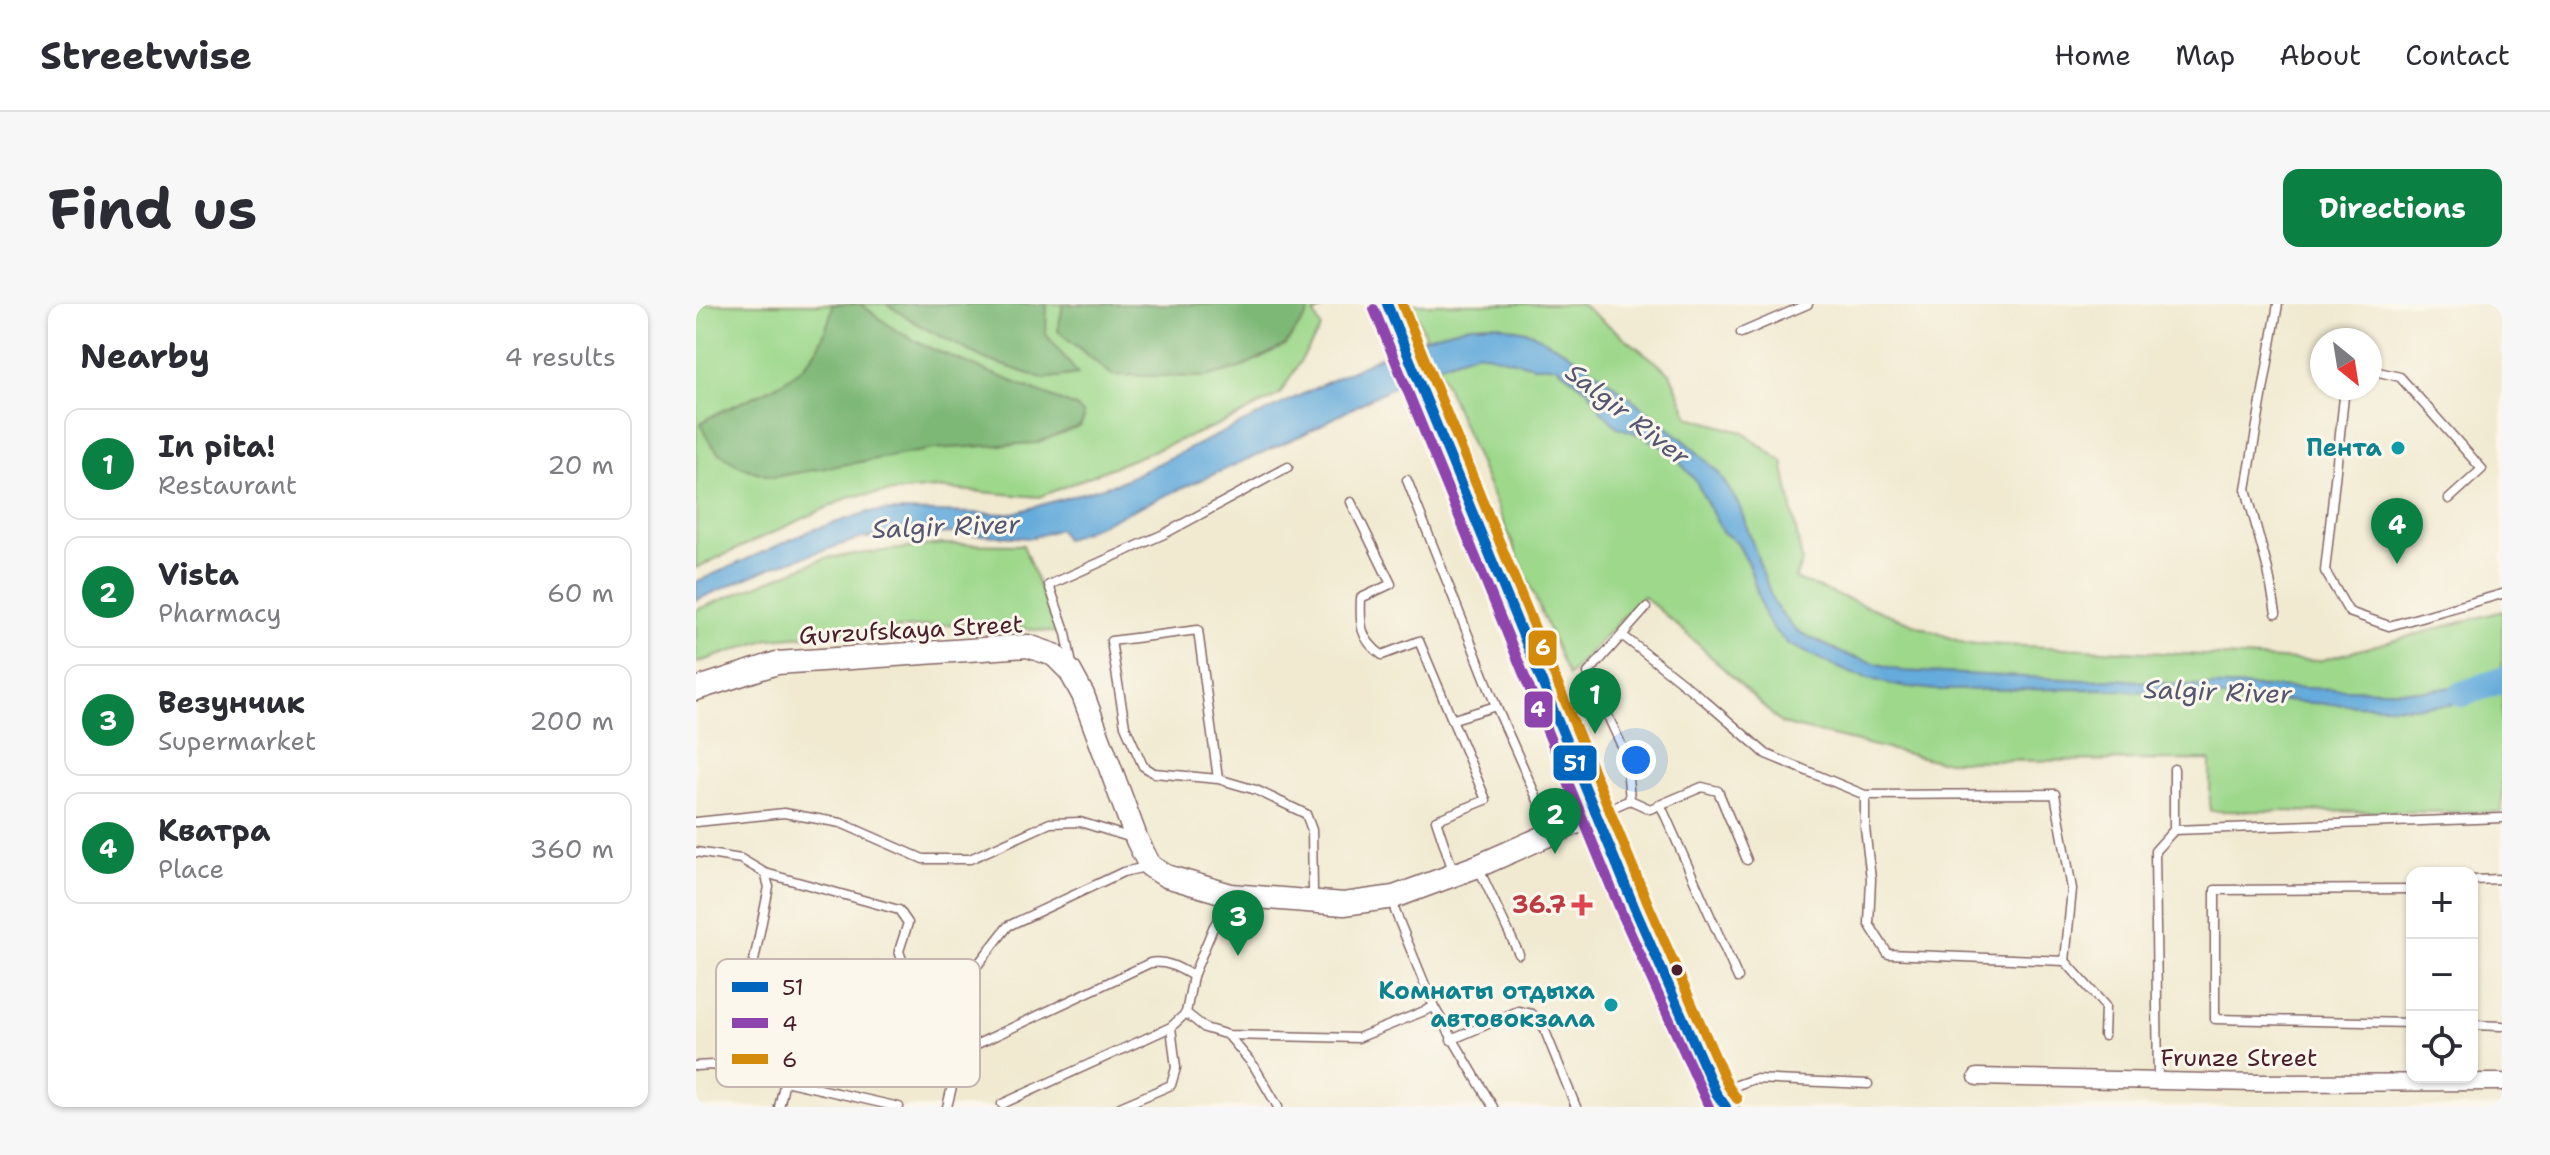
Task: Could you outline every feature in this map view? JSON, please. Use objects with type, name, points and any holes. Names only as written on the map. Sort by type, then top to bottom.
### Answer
[{"type":"main road","points":[[1387,304],[1596,814],[1721,1100]]},
{"type":"main road","name":"Gurzufskaya Street","points":[[696,689],[777,663],[1028,646],[1054,655],[1074,678],[1083,695],[1137,840],[1150,866]]},
{"type":"main road","points":[[1150,866],[1166,876],[1231,895],[1344,904],[1394,897],[1478,866],[1596,814]]},
{"type":"street","name":"Frunze Street","points":[[1977,1077],[2158,1082],[2502,1082]]},
{"type":"lane","points":[[1741,333],[1808,304]]},
{"type":"lane","points":[[2276,613],[2246,489],[2278,304]]},
{"type":"lane","points":[[2382,373],[2400,377],[2482,469],[2449,499]]},
{"type":"lane","points":[[2344,400],[2325,571],[2349,612],[2389,626],[2502,594]]},
{"type":"lane","points":[[1074,678],[1066,633],[1049,585],[1164,534],[1288,467]]},
{"type":"lane","points":[[1407,480],[1496,706],[1553,834]]},
{"type":"lane","points":[[1351,502],[1391,584],[1361,598],[1360,628],[1373,649],[1382,655],[1419,641],[1486,800],[1436,820],[1455,875]]},
{"type":"lane","points":[[1630,800],[1626,755],[1588,673],[1646,608]]},
{"type":"lane","points":[[1218,779],[1198,630],[1111,641],[1125,726],[1143,766],[1154,773],[1218,779],[1256,790],[1306,814],[1312,830],[1313,890],[1307,903]]},
{"type":"lane","points":[[1622,635],[1766,754],[1865,795],[2055,794],[2072,889],[2065,961]]},
{"type":"lane","points":[[1454,719],[1496,706]]},
{"type":"lane","points":[[2158,1082],[2155,851],[2174,830],[2174,769]]},
{"type":"lane","points":[[1596,814],[1630,800],[1650,809],[1702,787],[1718,791],[1747,860]]},
{"type":"lane","points":[[1865,795],[1871,879],[1869,924],[1888,954],[2065,961],[2105,1006],[2104,1036]]},
{"type":"lane","points":[[1661,806],[1738,978]]},
{"type":"lane","points":[[696,822],[784,813],[841,823],[923,859],[970,859],[1050,823],[1080,822],[1137,840]]},
{"type":"lane","points":[[2174,830],[2502,818]]},
{"type":"lane","points":[[696,852],[741,859],[765,873],[899,910],[908,923],[899,951],[902,959]]},
{"type":"lane","points":[[980,962],[1008,926],[1123,872],[1150,866]]},
{"type":"lane","points":[[1478,866],[1519,954]]},
{"type":"lane","points":[[755,959],[769,887],[765,873]]},
{"type":"lane","points":[[2478,880],[2502,879]]},
{"type":"lane","points":[[2406,889],[2215,890],[2215,1019],[2406,1023]]},
{"type":"lane","points":[[1002,1104],[1171,1027],[1186,1013],[1193,976],[1231,895]]},
{"type":"lane","points":[[1394,897],[1395,911],[1434,1007],[1493,1107]]},
{"type":"lane","points":[[980,1043],[1150,963],[1159,961],[1193,976]]},
{"type":"lane","points":[[1186,1013],[1205,1028],[1228,1035],[1358,1038],[1434,1007]]},
{"type":"lane","points":[[1451,1040],[1518,1011],[1532,1014],[1541,1021],[1576,1107]]},
{"type":"lane","points":[[2478,1025],[2502,1026]]},
{"type":"lane","points":[[1120,1107],[1171,1085],[1176,1068],[1171,1027]]},
{"type":"lane","points":[[1228,1035],[1254,1066],[1278,1107]]},
{"type":"lane","points":[[696,1066],[716,1066]]},
{"type":"lane","points":[[1721,1100],[1754,1079],[1868,1084]]},
{"type":"lane","points":[[779,1107],[784,1087]]},
{"type":"lane","points":[[811,1087],[899,1107]]},
{"type":"lane","points":[[947,1107],[952,1087]]},
{"type":"green space","points":[[696,304],[1331,304],[1314,314],[1321,328],[1280,394],[1237,417],[1039,497],[935,488],[852,496],[696,568]]},
{"type":"green space","points":[[833,304],[861,304],[894,329],[925,346],[1076,407],[1084,418],[1080,426],[1036,443],[934,449],[774,477],[740,466],[720,453],[705,435],[701,423],[775,386],[802,367],[821,342]]},
{"type":"green space","points":[[886,304],[1047,304],[1046,334],[1078,374],[1044,379],[985,359],[924,328]]},
{"type":"green space","points":[[1063,304],[1309,304],[1308,314],[1285,345],[1240,368],[1204,377],[1112,375],[1058,331]]},
{"type":"green space","points":[[1412,304],[1581,304],[1670,373],[1689,417],[1742,432],[1783,462],[1802,561],[1795,579],[1964,643],[2318,661],[2502,611],[2502,812],[2210,811],[2210,760],[1938,761],[1782,724],[1643,596],[1568,676]]},
{"type":"green space","points":[[942,544],[1023,545],[1057,633],[977,622],[769,639],[696,663],[696,610],[825,558]]},
{"type":"water","points":[[1494,324],[1530,332],[1600,374],[1685,441],[1718,472],[1739,505],[1774,604],[1795,630],[1844,654],[1902,671],[2115,679],[2185,685],[2426,691],[2458,686],[2493,675],[2500,689],[2449,705],[2412,707],[2102,689],[1936,690],[1893,685],[1850,673],[1788,644],[1772,628],[1737,542],[1722,532],[1696,481],[1671,452],[1641,435],[1617,427],[1601,411],[1589,391],[1556,366],[1534,366],[1478,352],[1424,370],[1302,435],[1065,540],[1059,529],[1031,538],[948,533],[862,538],[775,566],[696,600],[696,582],[812,530],[869,512],[1010,514],[1120,482],[1415,340],[1471,325]]},
{"type":"waterway","name":"Salgir River","points":[[2462,694],[2502,680]]},
{"type":"transit line","name":"51","points":[[1387,304],[1635,909],[1716,1093],[1726,1107]]},
{"type":"transit line","name":"6","points":[[1402,304],[1648,904],[1728,1086],[1737,1099]]},
{"type":"transit line","name":"4","points":[[1374,309],[1622,914],[1709,1107]]},
{"type":"place","name":"Пента","points":[[2398,448]]},
{"type":"place","name":"Кватра","points":[[2397,564]]},
{"type":"place","name":"In pita!","points":[[1595,734]]},
{"type":"place","name":"Vista","points":[[1555,854]]},
{"type":"place","name":"36.7","points":[[1582,905]]},
{"type":"place","name":"Везунчик","points":[[1238,956]]},
{"type":"place","name":"Комнаты отдыха автовокзала","points":[[1611,1005]]}]
